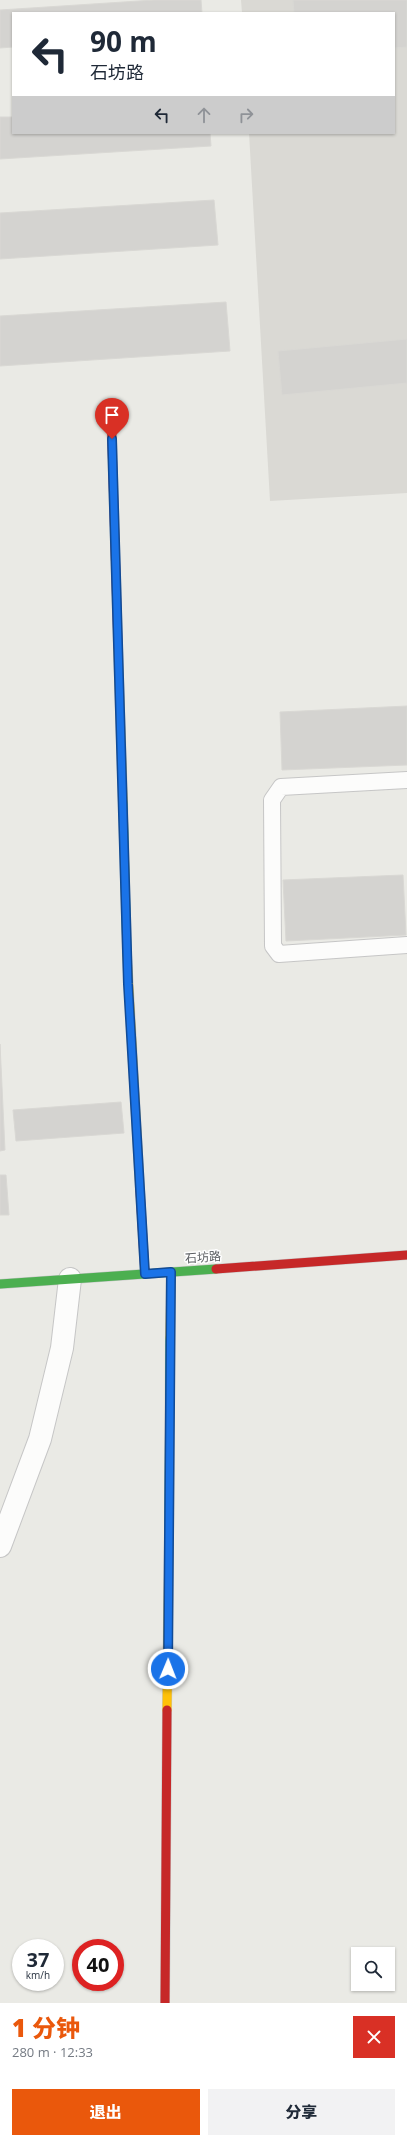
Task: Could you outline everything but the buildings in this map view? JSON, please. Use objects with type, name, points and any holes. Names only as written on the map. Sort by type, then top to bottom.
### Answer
[{"type":"street","points":[[111,408],[128,984],[145,1274]]},
{"type":"street","name":"石坊路","points":[[0,1284],[407,1255]]},
{"type":"street","points":[[165,2003],[171,1272]]},
{"type":"street","points":[[0,1546],[40,1439],[62,1348],[70,1279]]},
{"type":"lane","points":[[407,780],[281,788],[272,800],[274,946],[279,954],[407,945]]},
{"type":"shaded area","points":[[241,0],[407,0],[407,493],[270,501],[249,134],[395,134],[395,12],[242,12]]},
{"type":"traffic: fast","points":[[123,802],[127,955]]},
{"type":"traffic: fast","points":[[0,1284],[216,1269]]},
{"type":"traffic: fast","points":[[169,1532],[170,1338]]},
{"type":"traffic: slow","points":[[118,647],[123,802]]},
{"type":"traffic: slow","points":[[127,955],[140,1190]]},
{"type":"traffic: slow","points":[[170,1338],[171,1272]]},
{"type":"traffic: slow","points":[[167,1710],[169,1532]]},
{"type":"traffic: jam","points":[[111,408],[118,647]]},
{"type":"traffic: jam","points":[[140,1190],[145,1274]]},
{"type":"traffic: jam","points":[[216,1269],[407,1255]]},
{"type":"traffic: jam","points":[[165,2003],[167,1710]]},
{"type":"route","points":[[112,439],[128,984],[145,1274],[171,1272],[168,1669]]}]
